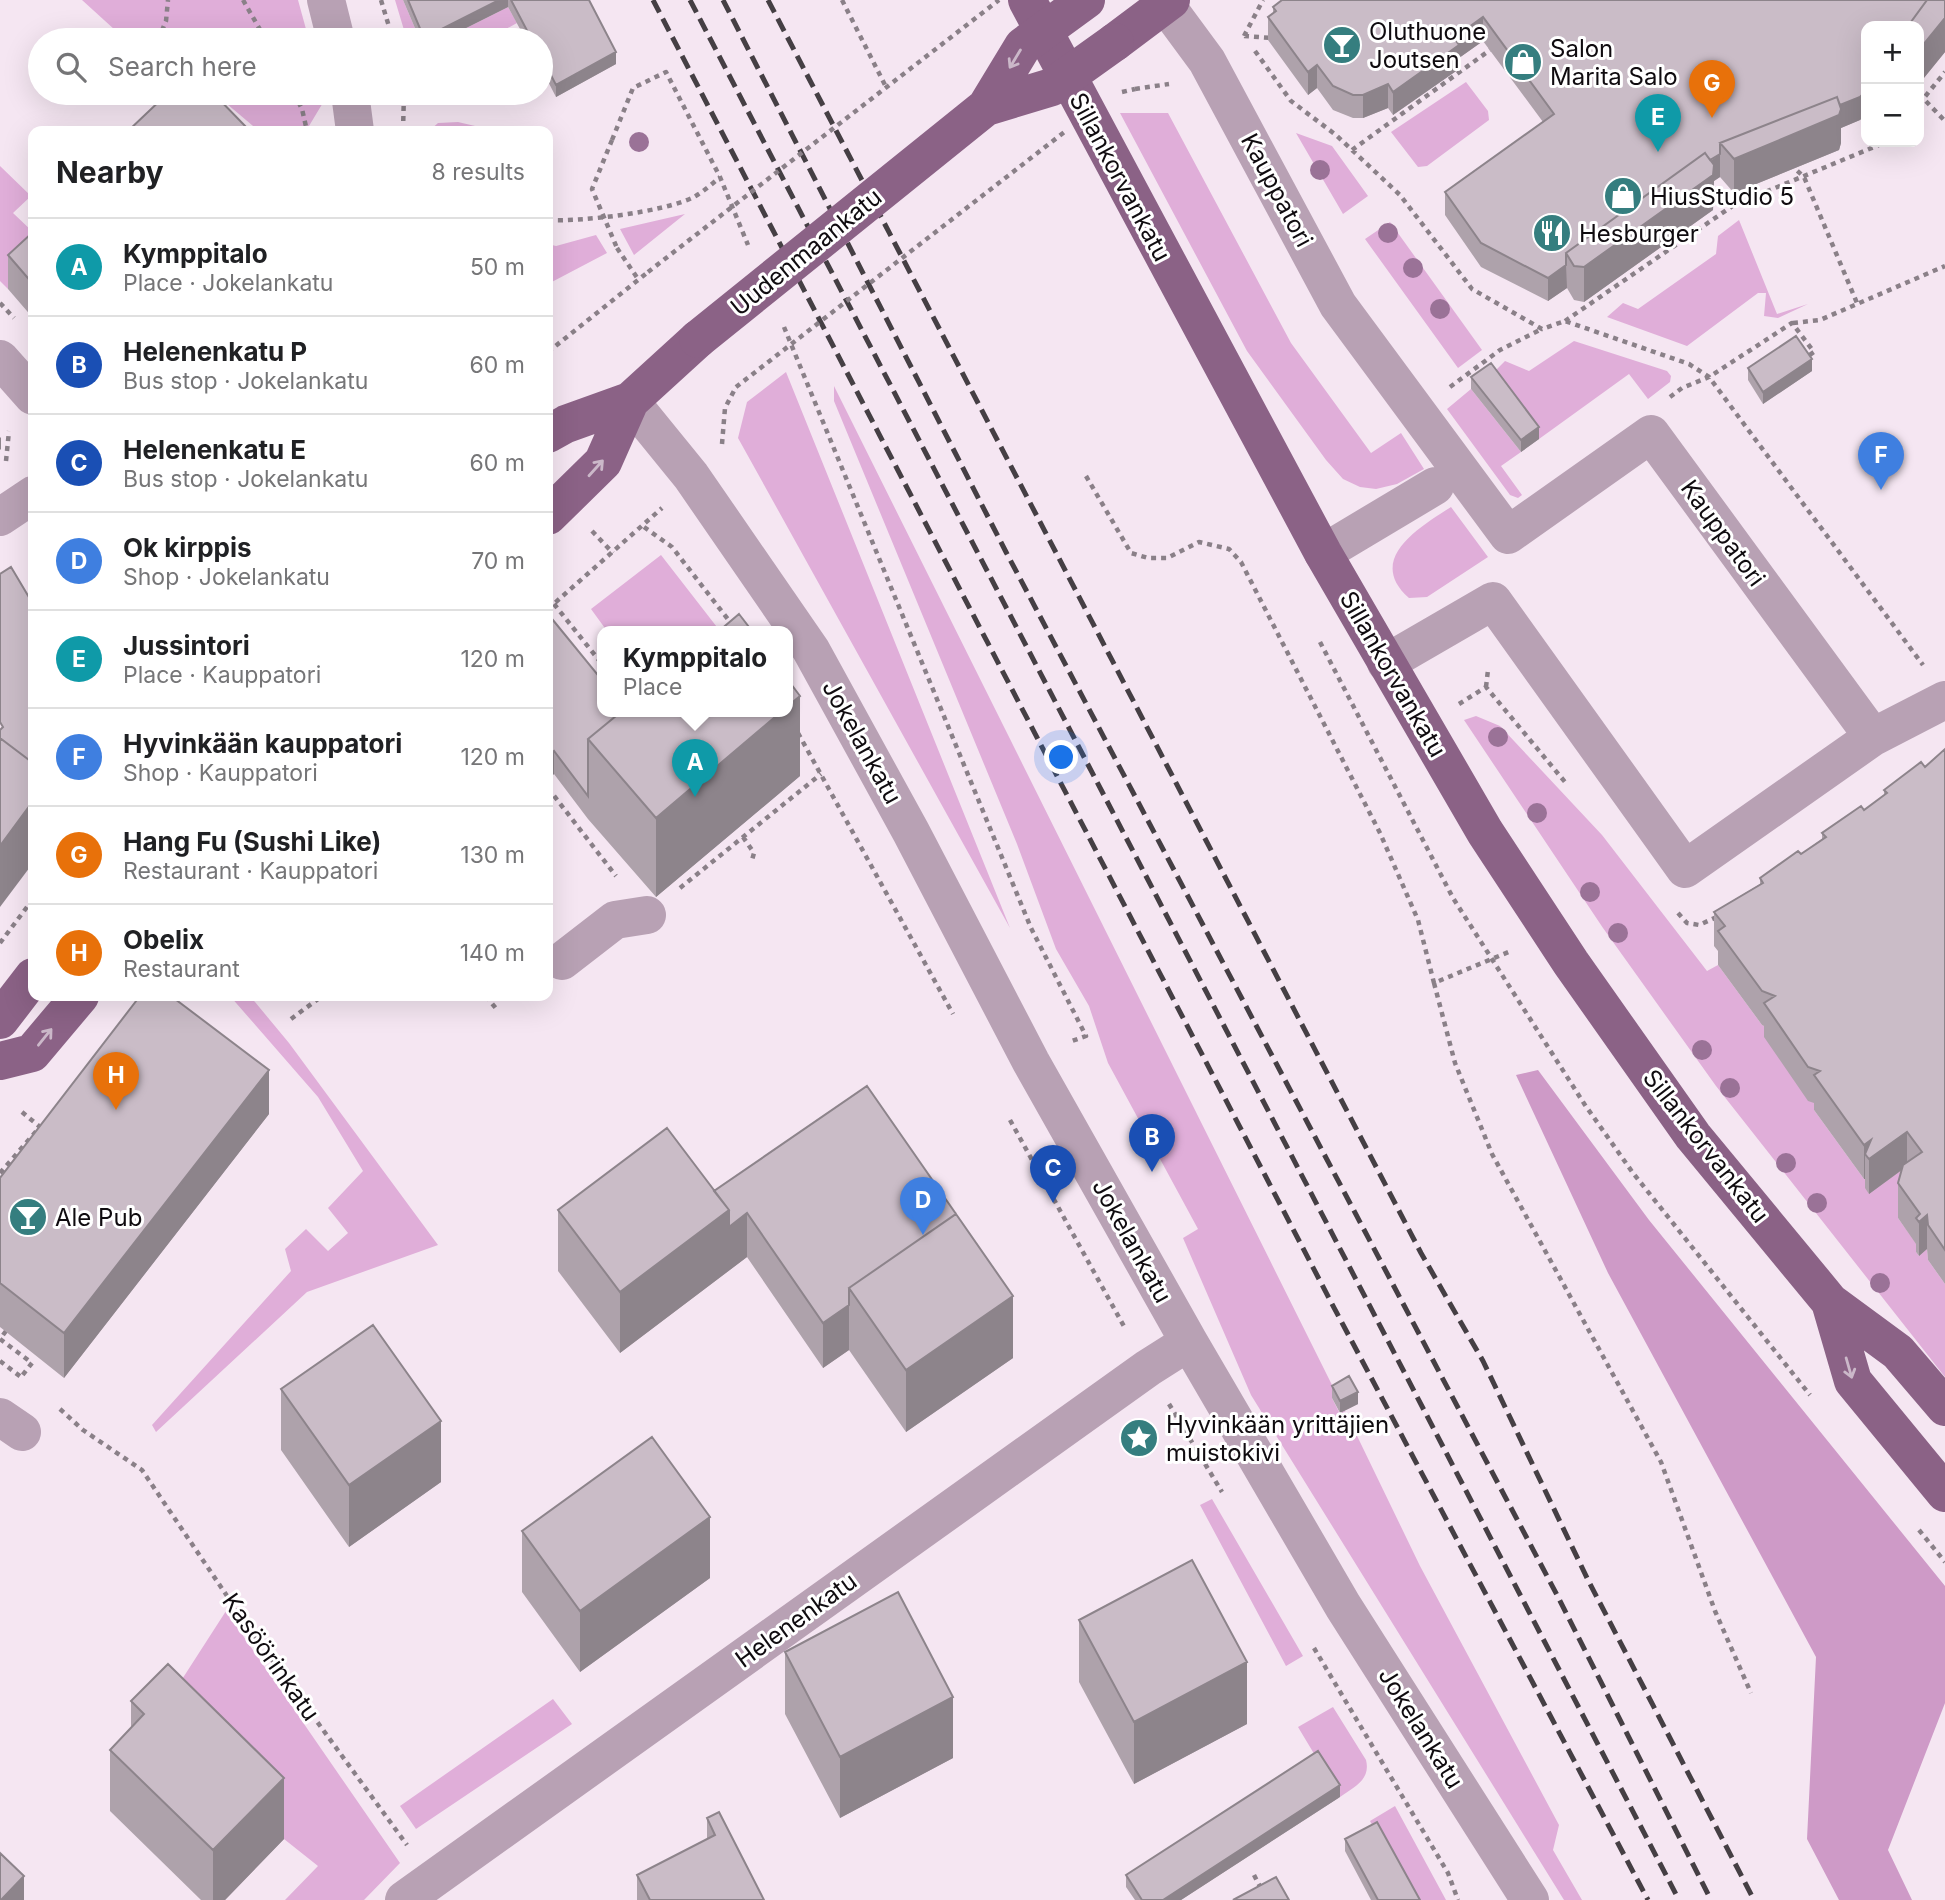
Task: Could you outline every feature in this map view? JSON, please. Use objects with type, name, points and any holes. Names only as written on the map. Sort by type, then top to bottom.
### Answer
[{"type":"main road","name":"Sillankorvankatu","points":[[1027,0],[1323,553],[1485,832],[1693,1136],[1830,1302],[1898,1352],[1945,1407]]},
{"type":"main road","name":"Uudenmaankatu","points":[[553,431],[630,401],[698,339],[986,107],[1023,46],[1086,0]]},
{"type":"main road","name":"Uudenmaankatu","points":[[986,107],[1052,87],[1166,1]]},
{"type":"main road","name":"Uudenmaankatu","points":[[553,511],[603,462],[630,401]]},
{"type":"main road","points":[[0,1020],[28,984]]},
{"type":"main road","points":[[0,1061],[32,1053],[76,1001]]},
{"type":"main road","name":"Sillankorvankatu","points":[[1830,1302],[1853,1381],[1945,1493]]},
{"type":"street","points":[[326,0],[333,28]]},
{"type":"street","name":"Kauppatori","points":[[1166,1],[1207,61],[1338,305],[1415,413],[1508,535],[1651,434],[1873,737]]},
{"type":"street","points":[[352,105],[354,126]]},
{"type":"street","points":[[0,359],[28,390]]},
{"type":"street","name":"Jokelankatu","points":[[630,401],[691,476],[811,650],[911,832],[1031,1062],[1189,1342],[1343,1606],[1530,1900]]},
{"type":"street","points":[[1323,553],[1435,486]]},
{"type":"street","points":[[0,517],[28,498]]},
{"type":"street","points":[[1386,663],[1493,601],[1685,869],[1873,737],[1937,686]]},
{"type":"street","points":[[562,961],[615,920],[647,915]]},
{"type":"street","name":"Helenenkatu","points":[[418,1890],[1148,1367],[1189,1342]]},
{"type":"path","points":[[163,28],[168,0]]},
{"type":"path","points":[[243,0],[259,28]]},
{"type":"path","points":[[382,0],[390,28]]},
{"type":"path","points":[[842,0],[886,87]]},
{"type":"path","points":[[553,348],[999,0]]},
{"type":"path","points":[[1244,36],[1262,0]]},
{"type":"path","points":[[1244,36],[1272,38]]},
{"type":"path","points":[[1244,36],[1291,102],[1352,150],[1400,195],[1472,289],[1542,329]]},
{"type":"path","points":[[1352,150],[1490,50]]},
{"type":"path","points":[[638,279],[617,248],[592,189],[633,88],[666,72],[720,177],[753,256]]},
{"type":"path","points":[[1924,95],[1945,72]]},
{"type":"path","points":[[1115,93],[1135,89]]},
{"type":"path","points":[[1924,103],[1945,121]]},
{"type":"path","points":[[300,105],[306,126]]},
{"type":"path","points":[[403,126],[404,105]]},
{"type":"path","points":[[722,443],[725,408],[736,387],[1072,126]]},
{"type":"path","points":[[1415,413],[1500,350],[1565,321],[1734,205],[1874,147]]},
{"type":"path","points":[[1786,161],[1804,177],[1857,303]]},
{"type":"path","points":[[553,220],[621,214],[675,203],[695,197],[720,177]]},
{"type":"path","points":[[1681,229],[1687,237]]},
{"type":"path","points":[[1709,377],[1792,323],[1820,320],[1945,266]]},
{"type":"path","points":[[779,315],[1031,928],[1086,1036],[1060,1045]]},
{"type":"path","points":[[1565,321],[1689,364],[1709,377],[1937,686]]},
{"type":"path","points":[[1792,323],[1814,352],[1804,359]]},
{"type":"path","points":[[1473,370],[1482,381]]},
{"type":"path","points":[[0,468],[5,465],[9,452],[9,431],[5,423]]},
{"type":"path","points":[[1086,476],[1131,553],[1148,558],[1167,558],[1199,542],[1229,549],[1241,562],[1380,833],[1418,920],[1455,1063],[1492,1154],[1661,1462],[1716,1611],[1751,1693]]},
{"type":"path","points":[[597,658],[554,604],[644,527],[672,547],[733,626]]},
{"type":"path","points":[[1377,748],[1486,687],[1571,788]]},
{"type":"path","points":[[553,794],[647,915],[821,774]]},
{"type":"path","points":[[743,837],[754,853],[752,860]]},
{"type":"path","points":[[1671,904],[1687,923],[1699,925],[1728,910]]},
{"type":"path","points":[[0,943],[28,906]]},
{"type":"path","points":[[1434,984],[1552,933]]},
{"type":"path","points":[[291,1019],[315,1001]]},
{"type":"path","points":[[490,1001],[498,1011]]},
{"type":"path","points":[[22,1112],[40,1127]]},
{"type":"path","points":[[0,1173],[48,1117]]},
{"type":"path","points":[[6,1331],[0,1339],[32,1363],[21,1377]]},
{"type":"path","name":"Kasöörinkatu","points":[[83,1430],[142,1470],[248,1627],[418,1890]]},
{"type":"path","points":[[1254,1875],[1267,1900]]},
{"type":"shaded area","points":[[82,0],[298,0],[306,28],[113,28]]},
{"type":"shaded area","points":[[395,0],[403,0],[415,28],[403,28]]},
{"type":"shaded area","points":[[508,7],[517,23],[508,28],[466,28]]},
{"type":"shaded area","points":[[1466,82],[1488,111],[1489,120],[1427,166],[1418,167],[1391,132]]},
{"type":"shaded area","points":[[228,105],[322,105],[309,126],[253,126]]},
{"type":"shaded area","points":[[1120,113],[1168,113],[1291,343],[1371,453],[1401,433],[1424,469],[1397,484],[1376,489],[1360,487],[1343,479],[1326,460],[1247,351]]},
{"type":"shaded area","points":[[458,122],[475,126],[435,126],[438,123]]},
{"type":"shaded area","points":[[1296,133],[1332,146],[1368,196],[1343,214]]},
{"type":"shaded area","points":[[0,166],[28,193],[28,199],[13,213],[28,227],[28,271],[8,289],[0,281]]},
{"type":"shaded area","points":[[685,214],[634,255],[620,229]]},
{"type":"shaded area","points":[[1739,220],[1777,314],[1808,304],[1778,318],[1764,316],[1766,293],[1758,293],[1687,346],[1607,317],[1623,303],[1638,309],[1716,254],[1718,236]]},
{"type":"shaded area","points":[[1390,222],[1482,350],[1458,368],[1365,239]]},
{"type":"shaded area","points":[[596,235],[607,253],[553,281],[553,245]]},
{"type":"shaded area","points":[[1574,341],[1667,371],[1671,376],[1670,382],[1648,399],[1629,374],[1539,439],[1491,375],[1505,361],[1529,371]]},
{"type":"shaded area","points":[[786,372],[1010,928],[738,438],[747,402]]},
{"type":"shaded area","points":[[834,386],[1337,1395],[1332,1398],[1339,1412],[1345,1411],[1420,1566],[1559,1825],[1553,1850],[1582,1900],[1564,1900],[1251,1395],[1183,1238],[1198,1229],[1108,1063],[1089,1006],[1056,949],[1017,844],[834,401]]},
{"type":"shaded area","points":[[1471,389],[1521,452],[1501,466],[1522,495],[1518,498],[1510,495],[1447,409]]},
{"type":"shaded area","points":[[1451,507],[1488,557],[1427,597],[1409,598],[1397,584],[1393,570],[1395,557],[1412,534]]},
{"type":"shaded area","points":[[661,555],[716,626],[603,626],[591,609]]},
{"type":"shaded area","points":[[1476,716],[1500,726],[1602,835],[1707,971],[1718,965],[1762,1025],[1775,1030],[1820,1105],[1814,1110],[1864,1179],[1871,1174],[1869,1193],[1907,1166],[1898,1218],[1920,1249],[1916,1252],[1919,1256],[1927,1249],[1928,1260],[1945,1284],[1945,1377],[1716,1086],[1603,928],[1464,720]]},
{"type":"shaded area","points":[[234,1001],[254,1001],[289,1043],[438,1245],[307,1292],[156,1432],[152,1425],[291,1271],[285,1249],[306,1229],[328,1251],[348,1233],[328,1208],[363,1171],[318,1097]]},
{"type":"shaded area","points":[[1538,1070],[1649,1220],[1945,1586],[1945,1703],[1888,1850],[1912,1900],[1839,1900],[1807,1839],[1816,1657],[1608,1273],[1516,1075]]},
{"type":"shaded area","points":[[1212,1499],[1303,1656],[1286,1666],[1200,1505]]},
{"type":"shaded area","points":[[226,1611],[400,1863],[364,1900],[285,1900],[318,1866],[284,1839],[159,1715]]},
{"type":"shaded area","points":[[553,1699],[572,1724],[416,1829],[400,1806]]},
{"type":"shaded area","points":[[1333,1707],[1366,1760],[1367,1767],[1364,1778],[1340,1797],[1298,1727]]},
{"type":"shaded area","points":[[1395,1806],[1446,1900],[1413,1900],[1370,1821]]},
{"type":"building","points":[[408,0],[499,0],[444,28],[420,28]]},
{"type":"building","points":[[511,0],[589,0],[616,52],[556,85],[553,79],[553,28],[526,28]]},
{"type":"building","points":[[1282,0],[1927,0],[1912,21],[1861,21],[1860,97],[1840,105],[1837,97],[1720,143],[1720,154],[1710,160],[1705,153],[1566,253],[1566,265],[1548,278],[1481,243],[1445,192],[1554,114],[1483,17],[1454,38],[1459,45],[1393,92],[1388,84],[1363,95],[1353,95],[1333,86],[1317,65],[1308,72],[1268,17],[1276,11],[1273,7]]},
{"type":"building","points":[[1927,0],[1945,0],[1945,18],[1924,44],[1924,21],[1912,21]]},
{"type":"building","points":[[1837,97],[1841,109],[1839,115],[1734,159],[1720,143]]},
{"type":"building","points":[[155,105],[225,105],[245,126],[133,126]]},
{"type":"building","points":[[1705,153],[1714,165],[1713,175],[1584,267],[1574,266],[1566,253]]},
{"type":"building","points":[[28,237],[28,278],[8,255]]},
{"type":"building","points":[[1796,336],[1812,359],[1763,392],[1748,368]]},
{"type":"building","points":[[1491,363],[1539,427],[1521,440],[1471,377]]},
{"type":"building","points":[[11,567],[28,596],[28,759],[0,738],[0,730],[3,727],[0,722],[0,574]]},
{"type":"building","points":[[739,614],[748,626],[725,626]]},
{"type":"building","points":[[553,620],[597,674],[597,717],[615,717],[588,739],[588,796],[554,751]]},
{"type":"building","points":[[793,687],[800,696],[793,702]]},
{"type":"building","points":[[615,717],[775,717],[656,818],[588,739]]},
{"type":"building","points":[[0,738],[28,759],[28,808],[0,846]]},
{"type":"building","points":[[1945,749],[1945,1250],[1928,1225],[1927,1215],[1919,1222],[1916,1218],[1920,1214],[1898,1183],[1903,1165],[1922,1152],[1907,1132],[1869,1159],[1865,1154],[1871,1140],[1864,1145],[1814,1075],[1820,1071],[1808,1067],[1764,1003],[1775,996],[1762,991],[1718,931],[1725,926],[1714,912],[1763,883],[1760,878],[1798,851],[1801,854],[1826,837],[1822,833],[1861,806],[1864,810],[1887,793],[1884,790],[1921,762],[1925,767]]},
{"type":"building","points":[[136,1001],[178,1001],[269,1070],[64,1333],[0,1283],[0,1178]]},
{"type":"building","points":[[867,1086],[956,1214],[849,1288],[849,1305],[823,1323],[747,1213],[729,1227],[729,1210],[714,1191]]},
{"type":"building","points":[[667,1128],[729,1210],[620,1292],[558,1210]]},
{"type":"building","points":[[956,1214],[1013,1296],[906,1370],[849,1288]]},
{"type":"building","points":[[373,1325],[441,1421],[349,1485],[281,1389]]},
{"type":"building","points":[[1349,1376],[1358,1392],[1340,1401],[1332,1386]]},
{"type":"building","points":[[652,1437],[710,1517],[580,1611],[522,1531]]},
{"type":"building","points":[[1192,1560],[1247,1662],[1134,1722],[1079,1620]]},
{"type":"building","points":[[898,1592],[953,1697],[840,1757],[785,1652]]},
{"type":"building","points":[[168,1664],[284,1778],[213,1850],[110,1750],[144,1714],[131,1701]]},
{"type":"building","points":[[1318,1751],[1340,1785],[1163,1900],[1142,1900],[1126,1875]]},
{"type":"building","points":[[719,1812],[764,1900],[650,1900],[637,1875],[715,1835],[707,1818]]},
{"type":"building","points":[[1377,1822],[1420,1900],[1378,1900],[1345,1839]]},
{"type":"building","points":[[0,1853],[24,1876],[1,1900],[0,1900]]},
{"type":"building","points":[[1276,1877],[1289,1900],[1233,1900]]},
{"type":"railway","points":[[653,0],[1331,1302],[1648,1900]]},
{"type":"railway","points":[[690,0],[1679,1900]]},
{"type":"railway","points":[[723,0],[1006,552],[1557,1595],[1711,1900]]},
{"type":"railway","points":[[768,0],[1421,1253],[1483,1361],[1588,1580],[1754,1900]]},
{"type":"place","name":"Oluthuone Joutsen","points":[[1342,45]]},
{"type":"place","name":"Salon Marita Salo","points":[[1523,62]]},
{"type":"place","name":"Hang Fu (Sushi Like)","points":[[1712,118]]},
{"type":"place","name":"Jussintori","points":[[1658,152]]},
{"type":"place","name":"HiusStudio 5","points":[[1623,196]]},
{"type":"place","name":"Hesburger","points":[[1552,233]]},
{"type":"place","name":"Hyvinkään kauppatori","points":[[1881,490]]},
{"type":"place","name":"Kymppitalo","points":[[695,797]]},
{"type":"place","name":"Obelix","points":[[116,1110]]},
{"type":"place","name":"Helenenkatu P","points":[[1152,1172]]},
{"type":"place","name":"Helenenkatu E","points":[[1053,1203]]},
{"type":"place","name":"Ale Pub","points":[[28,1217]]},
{"type":"place","name":"Ok kirppis","points":[[923,1235]]},
{"type":"place","name":"Hyvinkään yrittäjien muistokivi","points":[[1139,1438]]}]
